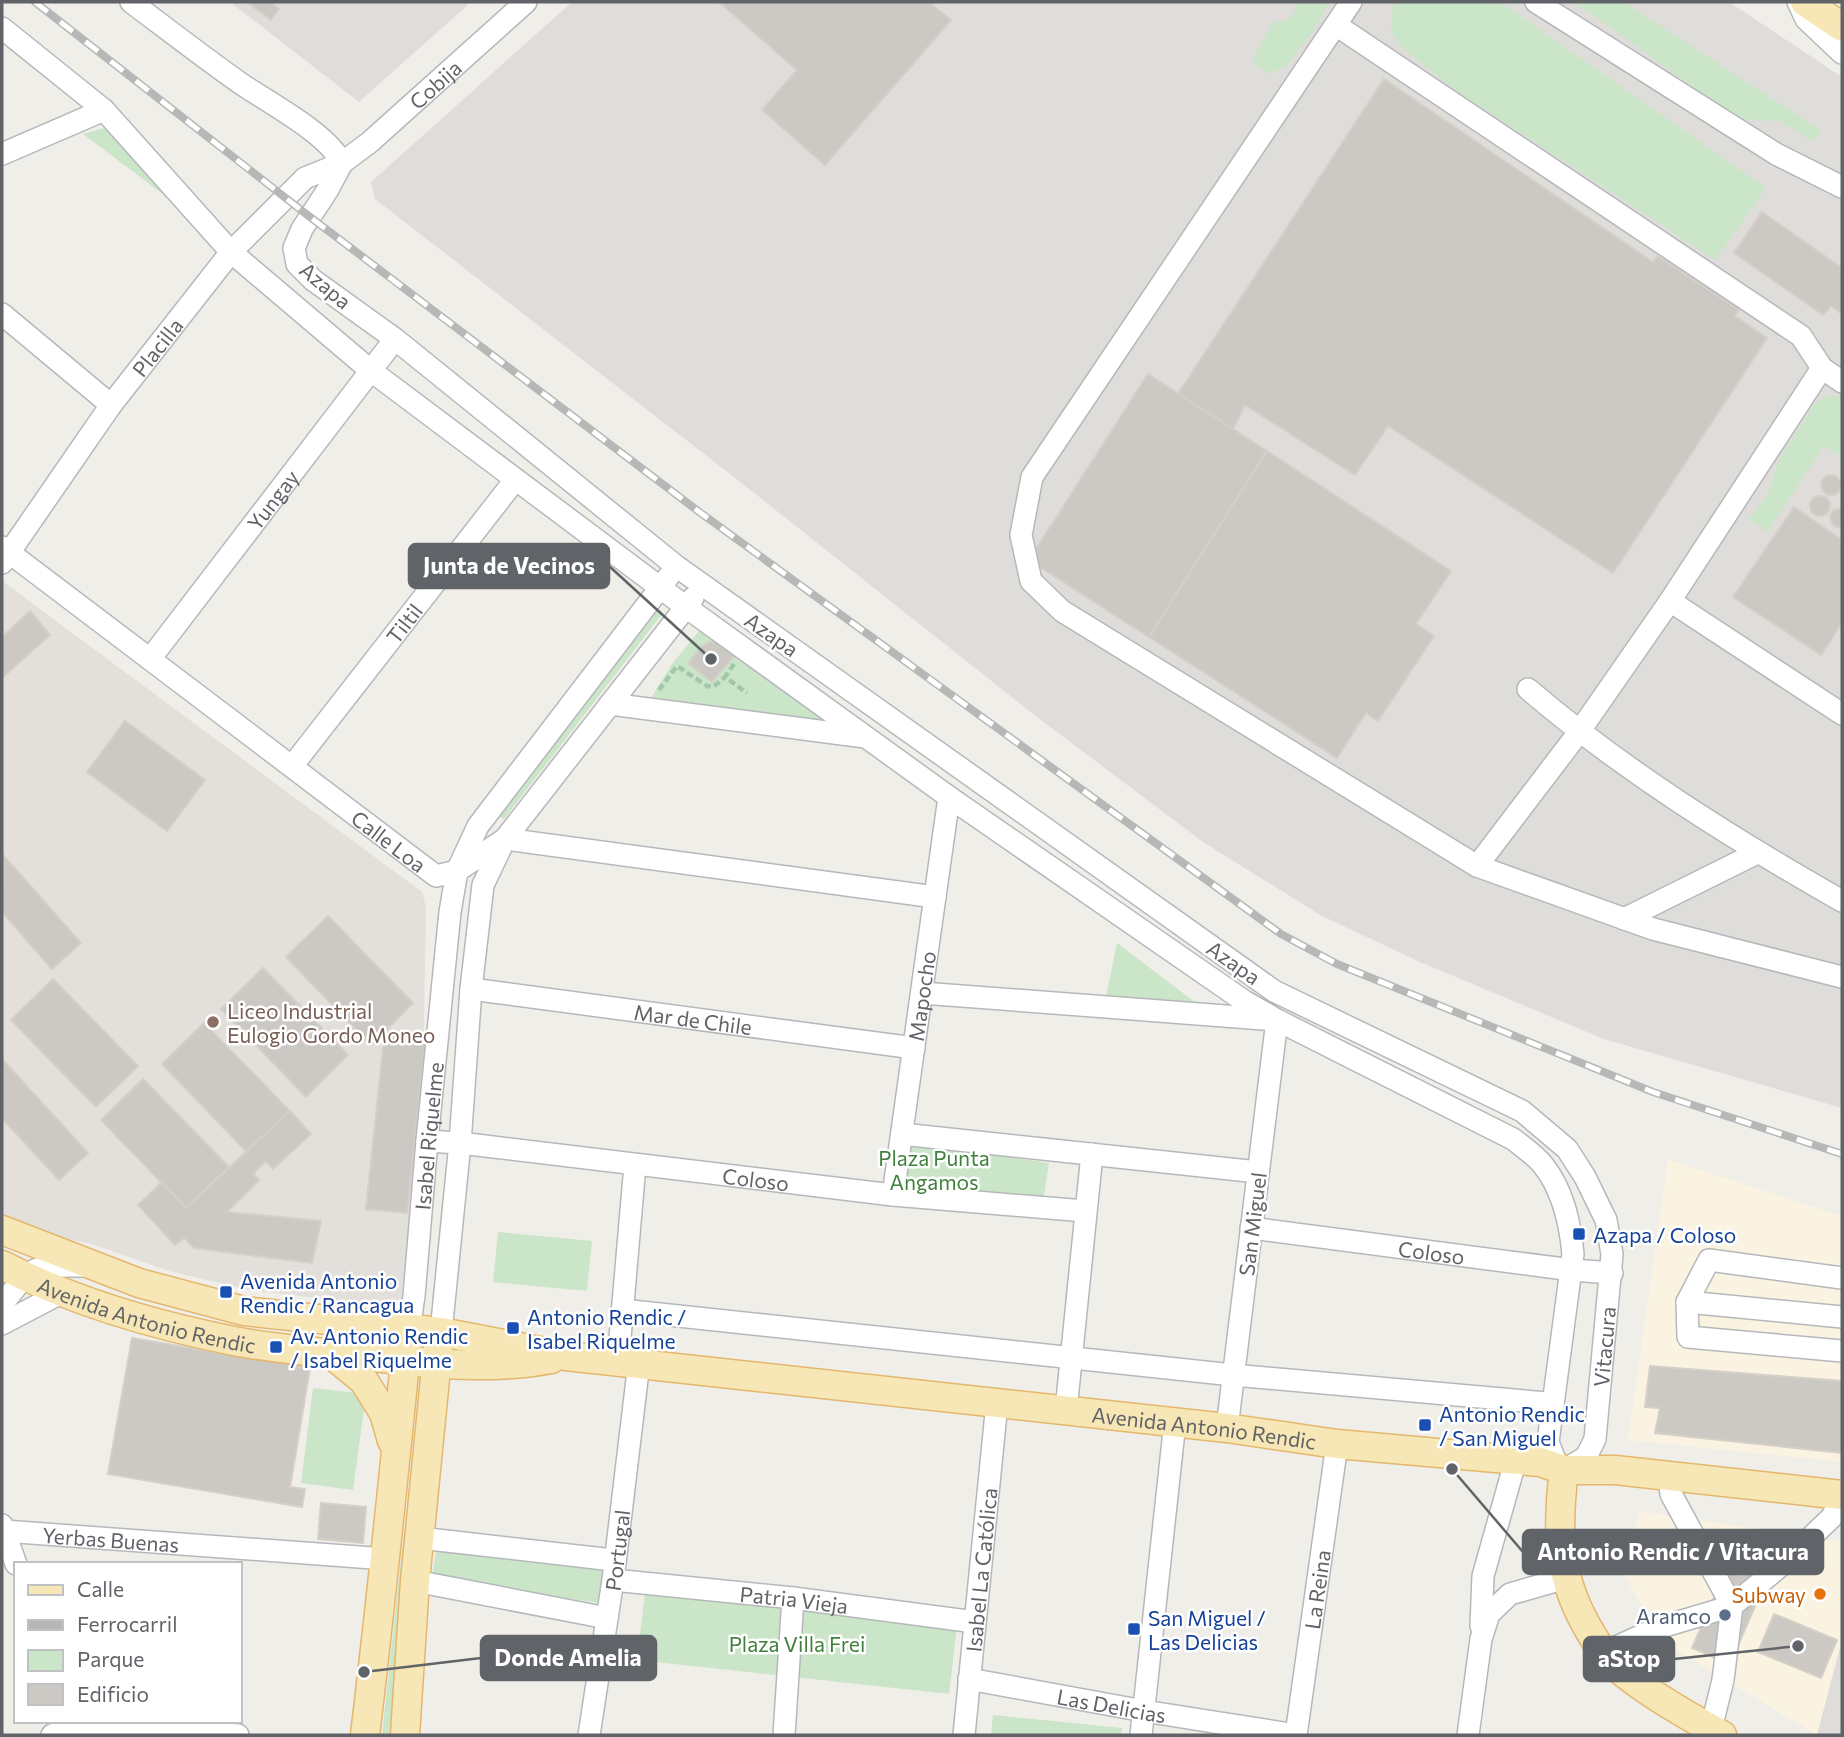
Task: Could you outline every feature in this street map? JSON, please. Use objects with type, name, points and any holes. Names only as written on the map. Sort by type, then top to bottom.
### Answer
[{"type":"main road","points":[[1805,2],[1842,27]]},
{"type":"main road","name":"Avenida Antonio Rendic","points":[[2,1230],[139,1283],[244,1311],[441,1332],[566,1356],[1227,1427],[1337,1444],[1516,1459],[1540,1462],[1563,1470],[1615,1470],[1842,1496]]},
{"type":"main road","name":"Avenida Antonio Rendic","points":[[13,1270],[61,1293],[159,1325],[241,1342],[435,1365],[522,1364],[566,1356]]},
{"type":"main road","name":"Isabel Riquelme","points":[[365,1735],[409,1329]]},
{"type":"main road","name":"Isabel Riquelme","points":[[405,1735],[415,1581],[435,1365],[441,1332]]},
{"type":"main road","points":[[331,1354],[364,1381],[384,1413],[394,1450]]},
{"type":"main road","points":[[1563,1470],[1560,1536],[1566,1578],[1579,1614],[1603,1653],[1627,1675],[1707,1730]]},
{"type":"street","points":[[131,2],[239,82],[321,138],[334,150],[342,163]]},
{"type":"street","name":"Cobija","points":[[342,163],[370,142],[526,2]]},
{"type":"street","points":[[1351,2],[1032,477],[1021,535],[1031,581],[1062,611],[1477,866],[1653,929],[1842,977]]},
{"type":"street","points":[[1536,2],[1776,154],[1842,187]]},
{"type":"street","points":[[1798,2],[1806,19],[1842,53]]},
{"type":"street","points":[[1336,25],[1801,336],[1822,368],[1842,382]]},
{"type":"street","name":"Azapa","points":[[2,28],[104,110],[231,252],[370,370],[515,480],[949,797],[1221,986],[1276,1020],[1513,1139],[1542,1163],[1559,1191]]},
{"type":"street","points":[[2,154],[104,110]]},
{"type":"street","name":"Placilla","points":[[4,554],[111,405],[231,252],[306,178],[342,163]]},
{"type":"street","name":"Azapa","points":[[342,163],[294,247],[297,264],[313,280],[395,339],[676,566],[1274,991],[1522,1111],[1567,1149],[1585,1177]]},
{"type":"street","points":[[2,314],[111,405]]},
{"type":"street","name":"Yungay","points":[[150,659],[395,339]]},
{"type":"street","points":[[1477,866],[1578,732],[1670,601],[1822,368]]},
{"type":"street","name":"Tiltil","points":[[293,765],[515,480]]},
{"type":"street","name":"Calle Loa","points":[[4,554],[293,765],[436,876],[457,872],[505,839]]},
{"type":"street","name":"Isabel Riquelme","points":[[409,1329],[457,872],[478,826],[676,566]]},
{"type":"street","name":"Isabel Riquelme","points":[[441,1332],[460,1143],[471,989],[483,885],[505,839],[703,585]]},
{"type":"street","points":[[1670,601],[1842,714]]},
{"type":"street","points":[[1528,689],[1578,732],[1757,853],[1842,901]]},
{"type":"street","points":[[610,704],[867,737]]},
{"type":"street","name":"Mapocho","points":[[893,1195],[949,797]]},
{"type":"street","points":[[505,839],[935,898]]},
{"type":"street","points":[[1624,919],[1757,853]]},
{"type":"street","name":"Mar de Chile","points":[[471,989],[914,1048]]},
{"type":"street","points":[[922,993],[1276,1020]]},
{"type":"street","name":"San Miguel","points":[[1227,1427],[1276,1020]]},
{"type":"street","points":[[902,1134],[1258,1172]]},
{"type":"street","name":"Coloso","points":[[427,1141],[893,1195],[1085,1211]]},
{"type":"street","points":[[1066,1410],[1092,1154]]},
{"type":"street","name":"Portugal","points":[[589,1735],[613,1570],[628,1362],[622,1310],[635,1166]]},
{"type":"street","name":"Vitacura","points":[[1559,1191],[1571,1227],[1572,1270],[1548,1442],[1555,1460],[1563,1470],[1586,1457],[1595,1439],[1612,1273],[1612,1254],[1606,1220],[1585,1177]]},
{"type":"street","name":"Coloso","points":[[1251,1228],[1612,1273]]},
{"type":"street","points":[[1842,1278],[1709,1260],[1687,1302],[1688,1337],[1842,1351]]},
{"type":"street","name":"Avenida Antonio Rendic","points":[[13,1270],[47,1266],[93,1266]]},
{"type":"street","points":[[2,1305],[13,1270]]},
{"type":"street","points":[[2,1324],[61,1293]]},
{"type":"street","points":[[1687,1302],[1842,1317]]},
{"type":"street","points":[[622,1310],[1071,1359],[1552,1402]]},
{"type":"street","name":"Isabel La Católica","points":[[964,1735],[997,1403]]},
{"type":"street","points":[[1141,1735],[1175,1422]]},
{"type":"street","name":"La Reina","points":[[1296,1735],[1337,1444]]},
{"type":"street","points":[[1468,1735],[1481,1639],[1482,1576],[1516,1459]]},
{"type":"street","points":[[1669,1476],[1671,1494],[1732,1606],[1723,1680],[1707,1730]]},
{"type":"street","points":[[1603,1653],[1658,1628],[1732,1606],[1784,1563],[1832,1517],[1842,1496]]},
{"type":"street","points":[[3,1528],[15,1562]]},
{"type":"street","name":"Yerbas Buenas","points":[[3,1528],[386,1559]]},
{"type":"street","name":"Patria Vieja","points":[[420,1538],[793,1598],[975,1622]]},
{"type":"street","points":[[1482,1576],[1510,1594]]},
{"type":"street","points":[[1481,1639],[1489,1614],[1510,1594],[1566,1578]]},
{"type":"street","points":[[415,1581],[607,1618]]},
{"type":"street","points":[[785,1735],[793,1598]]},
{"type":"street","name":"Las Delicias","points":[[969,1679],[1143,1711],[1296,1735]]},
{"type":"street","points":[[52,1735],[76,1723],[238,1735]]},
{"type":"path","points":[[746,699],[749,688]]},
{"type":"shaded area","points":[[230,2],[471,2],[359,102]]},
{"type":"shaded area","points":[[572,2],[1729,2],[1842,77],[1842,1108],[1604,1039],[1420,962],[1322,916],[1203,842],[1033,714],[739,481],[375,199],[371,182]]},
{"type":"shaded area","name":"Liceo Industrial Eulogio Gordo Moneo","points":[[2,581],[422,892],[426,908],[422,1136],[400,1308],[249,1290],[169,1271],[89,1243],[12,1231],[2,1226]]},
{"type":"shaded area","points":[[1668,1160],[1842,1216],[1842,1462],[1628,1440]]},
{"type":"shaded area","points":[[1640,1511],[1842,1542],[1842,1640],[1817,1735],[1664,1643],[1624,1575]]},
{"type":"shaded area","points":[[1842,1640],[1842,1735],[1817,1735]]},
{"type":"green space","points":[[1298,2],[1330,2],[1313,31],[1286,66],[1268,74],[1252,61],[1273,22],[1290,18]]},
{"type":"green space","points":[[1395,2],[1500,2],[1766,188],[1715,260],[1458,92],[1401,47],[1391,31]]},
{"type":"green space","points":[[1574,2],[1624,2],[1820,130],[1813,142],[1781,121],[1744,120],[1720,106]]},
{"type":"green space","points":[[110,128],[176,204],[83,134]]},
{"type":"green space","points":[[1823,397],[1842,397],[1842,457],[1824,446],[1767,532],[1749,519],[1768,494],[1778,462],[1814,405]]},
{"type":"green space","points":[[654,608],[662,614],[504,819],[495,814]]},
{"type":"green space","points":[[703,626],[831,723],[646,706],[672,664]]},
{"type":"green space","points":[[1117,943],[1196,1003],[1106,997]]},
{"type":"green space","name":"Plaza Punta Angamos","points":[[909,1143],[1049,1163],[1043,1201],[906,1188]]},
{"type":"green space","points":[[498,1232],[592,1241],[587,1291],[493,1282]]},
{"type":"green space","points":[[313,1388],[366,1394],[353,1490],[301,1483]]},
{"type":"green space","points":[[404,1532],[412,1555],[393,1735],[382,1735]]},
{"type":"green space","points":[[436,1551],[605,1564],[600,1603],[432,1578]]},
{"type":"green space","name":"Plaza Villa Frei","points":[[645,1593],[957,1626],[949,1694],[637,1660]]},
{"type":"green space","points":[[993,1715],[1122,1728],[1121,1735],[991,1735]]},
{"type":"building","points":[[247,2],[270,2],[279,9],[271,20]]},
{"type":"building","points":[[719,2],[929,2],[951,20],[825,165],[762,110],[797,70]]},
{"type":"building","points":[[1384,79],[1653,262],[1657,256],[1739,310],[1735,316],[1767,338],[1613,573],[1388,426],[1355,475],[1245,405],[1233,429],[1178,394]]},
{"type":"building","points":[[1762,212],[1842,268],[1842,314],[1831,306],[1823,315],[1734,253]]},
{"type":"building","points":[[1148,374],[1267,451],[1149,637],[1029,560]]},
{"type":"building","points":[[1267,451],[1451,571],[1416,624],[1434,636],[1378,721],[1366,713],[1337,758],[1149,637]]},
{"type":"building","points":[[1831,475],[1838,478],[1841,485],[1838,492],[1831,495],[1824,492],[1821,485],[1824,478]]},
{"type":"building","points":[[1820,496],[1827,499],[1830,506],[1827,513],[1820,516],[1813,513],[1810,506],[1813,499]]},
{"type":"building","points":[[1794,507],[1842,540],[1842,623],[1821,655],[1733,597]]},
{"type":"building","points":[[1842,508],[1842,527],[1837,527],[1832,524],[1830,516],[1833,510]]},
{"type":"building","points":[[30,611],[50,635],[2,678],[2,637]]},
{"type":"building","points":[[716,642],[735,655],[712,682],[688,663],[702,646]]},
{"type":"building","points":[[125,721],[205,780],[167,831],[87,772]]},
{"type":"building","points":[[3,855],[81,943],[52,969],[2,912]]},
{"type":"building","points":[[328,916],[413,1003],[371,1045],[286,957]]},
{"type":"building","points":[[263,968],[348,1055],[306,1097],[221,1009]]},
{"type":"building","points":[[53,979],[138,1066],[96,1107],[11,1020]]},
{"type":"building","points":[[204,1023],[290,1111],[246,1151],[162,1064]]},
{"type":"building","points":[[385,1030],[426,1034],[407,1213],[366,1209]]},
{"type":"building","points":[[2,1059],[88,1153],[59,1180],[2,1118]]},
{"type":"building","points":[[143,1079],[229,1167],[186,1208],[101,1120]]},
{"type":"building","points":[[290,1111],[311,1134],[273,1169],[266,1161],[253,1174],[259,1180],[227,1212],[321,1221],[312,1263],[194,1248],[184,1238],[175,1245],[138,1205],[162,1182],[186,1208]]},
{"type":"building","points":[[132,1338],[310,1368],[290,1487],[305,1489],[302,1507],[108,1474]]},
{"type":"building","points":[[1650,1366],[1842,1381],[1842,1453],[1655,1433],[1660,1408],[1645,1407]]},
{"type":"building","points":[[321,1503],[366,1507],[363,1543],[318,1539]]},
{"type":"building","points":[[1734,1551],[1772,1567],[1730,1664],[1692,1648]]},
{"type":"building","points":[[1774,1614],[1837,1640],[1821,1678],[1758,1652]]},
{"type":"railway","points":[[35,2],[310,217],[698,511],[1281,934],[1337,964],[1653,1092],[1842,1154]]},
{"type":"place","name":"Junta de Vecinos","points":[[711,659]]},
{"type":"place","name":"Liceo Industrial Eulogio Gordo Moneo","points":[[213,1022]]},
{"type":"place","name":"Azapa / Coloso","points":[[1579,1234]]},
{"type":"place","name":"Avenida Antonio Rendic / Rancagua","points":[[226,1292]]},
{"type":"place","name":"Antonio Rendic / Isabel Riquelme","points":[[513,1328]]},
{"type":"place","name":"Av. Antonio Rendic / Isabel Riquelme","points":[[276,1347]]},
{"type":"place","name":"Antonio Rendic / San Miguel","points":[[1425,1425]]},
{"type":"place","name":"Antonio Rendic / Vitacura","points":[[1452,1469]]},
{"type":"place","name":"Subway","points":[[1820,1594]]},
{"type":"place","name":"Aramco","points":[[1725,1615]]},
{"type":"place","name":"San Miguel / Las Delicias","points":[[1134,1629]]},
{"type":"place","name":"aStop","points":[[1798,1646]]},
{"type":"place","name":"Donde Amelia","points":[[364,1672]]}]
